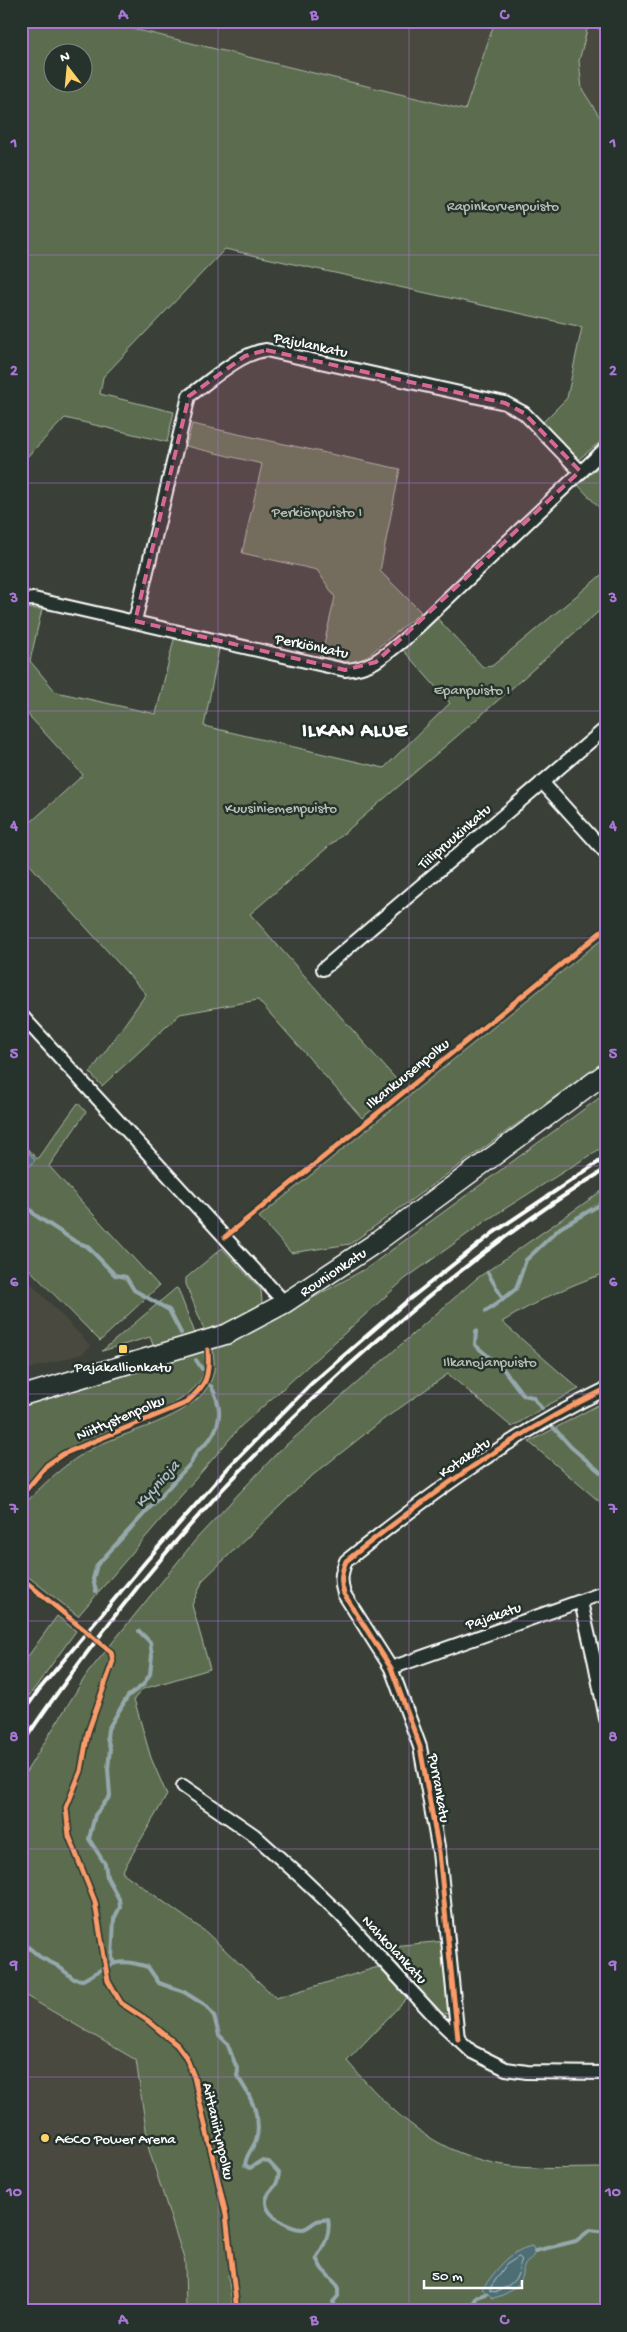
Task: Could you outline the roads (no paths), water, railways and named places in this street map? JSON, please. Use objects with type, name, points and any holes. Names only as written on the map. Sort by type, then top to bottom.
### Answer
[{"type":"main road","name":"Rounionkatu","points":[[21,1396],[226,1334],[285,1304],[374,1244],[606,1073]]},
{"type":"street","points":[[600,21],[606,23]]},
{"type":"street","name":"Pajulankatu","points":[[135,620],[189,396],[245,356],[256,351],[266,350],[505,403],[524,413],[580,471]]},
{"type":"street","name":"Perkiönkatu","points":[[21,600],[34,599],[135,620],[345,670],[361,669],[376,662],[406,638],[606,448]]},
{"type":"street","name":"Tiilipruukinkatu","points":[[323,969],[606,728]]},
{"type":"street","points":[[542,782],[606,853]]},
{"type":"street","points":[[21,1015],[285,1304]]},
{"type":"street","name":"Kotakatu","points":[[346,1561],[416,1506],[490,1453],[573,1405],[606,1389]]},
{"type":"street","name":"Purrankatu","points":[[346,1561],[341,1582],[344,1594],[391,1668],[420,1747],[438,1843],[458,2039]]},
{"type":"street","name":"Pajakatu","points":[[391,1668],[606,1592]]},
{"type":"street","points":[[581,1602],[596,1663],[606,1718]]},
{"type":"street","name":"Nahkolankatu","points":[[183,1786],[254,1835],[302,1878],[341,1915],[472,2052],[506,2069],[548,2074],[606,2073]]},
{"type":"water","points":[[21,1143],[35,1160],[30,1166],[21,1167]]},
{"type":"water","points":[[532,2246],[535,2251],[523,2268],[523,2275],[515,2287],[507,2293],[493,2298],[482,2289],[509,2257]]},
{"type":"waterway","name":"Kyynioja","points":[[21,1175],[22,1167]]},
{"type":"waterway","name":"Kyynioja","points":[[21,1199],[35,1215],[76,1242],[87,1246],[115,1275],[126,1277],[134,1290],[169,1310],[181,1333]]},
{"type":"waterway","points":[[503,1299],[516,1289],[526,1260],[560,1228],[606,1201]]},
{"type":"waterway","points":[[486,1311],[503,1299],[488,1273]]},
{"type":"waterway","points":[[476,1331],[475,1345],[504,1370],[523,1395],[533,1397],[542,1409]]},
{"type":"waterway","name":"Kyynioja","points":[[196,1360],[202,1369]]},
{"type":"waterway","name":"Kyynioja","points":[[96,1591],[93,1579],[97,1565],[191,1463],[198,1450],[214,1432],[219,1419],[219,1406],[211,1386]]},
{"type":"waterway","points":[[553,1427],[571,1447],[606,1477]]},
{"type":"waterway","name":"Kyynioja","points":[[114,1963],[112,1958],[114,1919],[120,1907],[119,1899],[107,1877],[105,1864],[89,1839],[95,1815],[110,1796],[108,1729],[128,1696],[143,1685],[150,1674],[152,1655],[150,1642],[139,1631]]},
{"type":"waterway","points":[[21,1941],[40,1957],[58,1966],[74,1979],[83,1980],[107,1966],[128,1962],[148,1967],[159,1983],[184,1992],[206,2006],[214,2016],[219,2035],[227,2043],[238,2071],[237,2076],[254,2106],[258,2132],[245,2165],[250,2168],[261,2161],[269,2162],[279,2173],[276,2185],[267,2197],[268,2209],[284,2224],[297,2229],[303,2229],[317,2221],[328,2219],[328,2235],[316,2258],[322,2269],[338,2286],[338,2296],[333,2302],[338,2311]]},
{"type":"waterway","points":[[535,2251],[576,2241],[590,2230],[606,2232]]},
{"type":"waterway","points":[[472,2311],[472,2305],[477,2297],[486,2294]]},
{"type":"railway","points":[[21,1715],[38,1691],[147,1560],[229,1467],[312,1383],[407,1301],[493,1233],[606,1157]]},
{"type":"railway","points":[[21,1746],[119,1611],[188,1528],[261,1449],[339,1374],[434,1292],[546,1207],[606,1169]]},
{"type":"place","name":"Pajakallionkatu","points":[[123,1349]]},
{"type":"place","name":"AGCO Power Arena","points":[[45,2138]]},
{"type":"district","name":"ILKAN ALUE","points":[[355,729]]},
{"type":"park label","name":"Rapinkorvenpuisto","points":[[503,205]]},
{"type":"park label","name":"Perkiönpuisto I","points":[[317,511]]},
{"type":"park label","name":"Epanpuisto I","points":[[472,689]]},
{"type":"park label","name":"Kuusiniemenpuisto","points":[[281,807]]},
{"type":"park label","name":"Ilkanojanpuisto","points":[[490,1361]]}]
